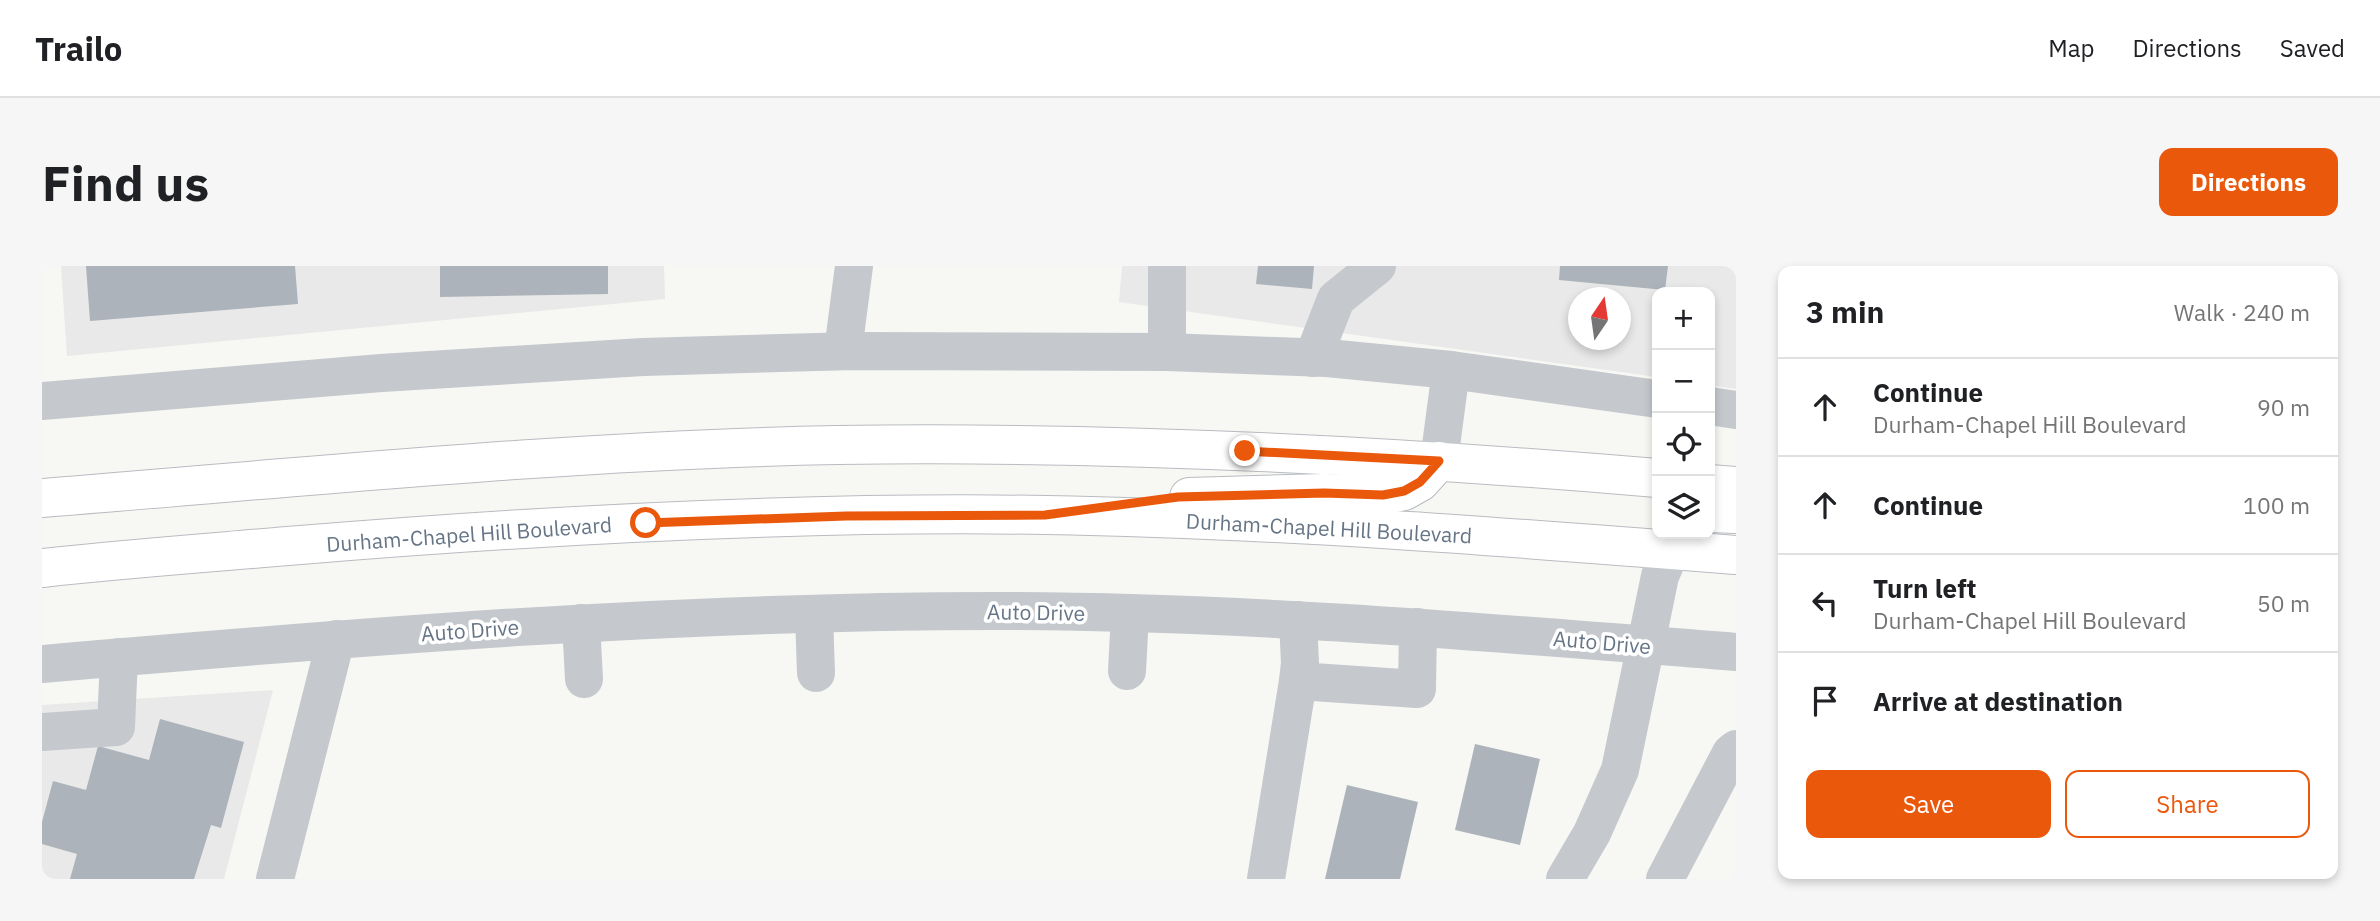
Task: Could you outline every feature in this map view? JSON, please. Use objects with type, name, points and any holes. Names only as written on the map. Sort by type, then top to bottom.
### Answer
[{"type":"main road","points":[[42,498],[605,455],[835,445],[1037,445],[1439,461],[1652,478]]},
{"type":"main road","points":[[1045,515],[1178,497],[1324,493],[1383,495],[1404,491],[1420,482],[1439,461]]},
{"type":"main road","points":[[1715,484],[1736,486]]},
{"type":"main road","points":[[1715,513],[1736,514]]},
{"type":"main road","name":"Durham-Chapel Hill Boulevard","points":[[42,568],[442,534],[619,524],[846,516],[1045,515],[1229,522],[1673,542],[1736,555]]},
{"type":"street","points":[[843,351],[854,266]]},
{"type":"street","points":[[1167,266],[1167,352]]},
{"type":"street","points":[[1313,358],[1336,299],[1377,266]]},
{"type":"street","points":[[42,401],[436,369],[643,357],[843,351],[1167,352],[1313,358],[1451,370],[1652,398]]},
{"type":"street","points":[[1439,461],[1451,370]]},
{"type":"street","points":[[1715,407],[1736,410]]},
{"type":"street","points":[[1565,879],[1592,834],[1620,770],[1660,576],[1673,542]]},
{"type":"street","name":"Auto Drive","points":[[42,664],[336,639],[581,623],[814,614],[1015,611],[1298,620],[1736,652]]},
{"type":"street","points":[[814,614],[816,673]]},
{"type":"street","points":[[1128,671],[1130,614]]},
{"type":"street","points":[[1266,879],[1298,681],[1298,620]]},
{"type":"street","points":[[581,623],[584,679]]},
{"type":"street","points":[[1298,681],[1417,689],[1419,627]]},
{"type":"street","points":[[275,879],[336,639]]},
{"type":"street","points":[[42,732],[116,727],[119,657]]},
{"type":"street","points":[[1665,879],[1736,748]]},
{"type":"shaded area","points":[[61,266],[664,266],[665,299],[67,356]]},
{"type":"shaded area","points":[[1122,266],[1736,266],[1736,389],[1715,386],[1715,287],[1652,287],[1652,376],[1119,302]]},
{"type":"shaded area","points":[[273,690],[224,879],[42,879],[42,705]]},
{"type":"building","points":[[86,266],[295,266],[298,304],[90,321]]},
{"type":"building","points":[[440,266],[608,266],[608,294],[440,297]]},
{"type":"building","points":[[1258,266],[1314,266],[1312,289],[1256,284]]},
{"type":"building","points":[[1560,266],[1668,266],[1665,287],[1652,289],[1559,280]]},
{"type":"building","points":[[160,719],[244,742],[221,828],[211,825],[194,879],[70,879],[77,854],[42,844],[42,822],[53,781],[86,790],[98,746],[149,760]]},
{"type":"building","points":[[1475,744],[1540,759],[1520,845],[1455,830]]},
{"type":"building","points":[[1347,785],[1418,802],[1400,879],[1325,879]]},
{"type":"route","points":[[646,523],[846,516],[1045,515],[1178,497],[1324,493],[1383,495],[1404,491],[1420,482],[1439,461],[1245,451]]}]
